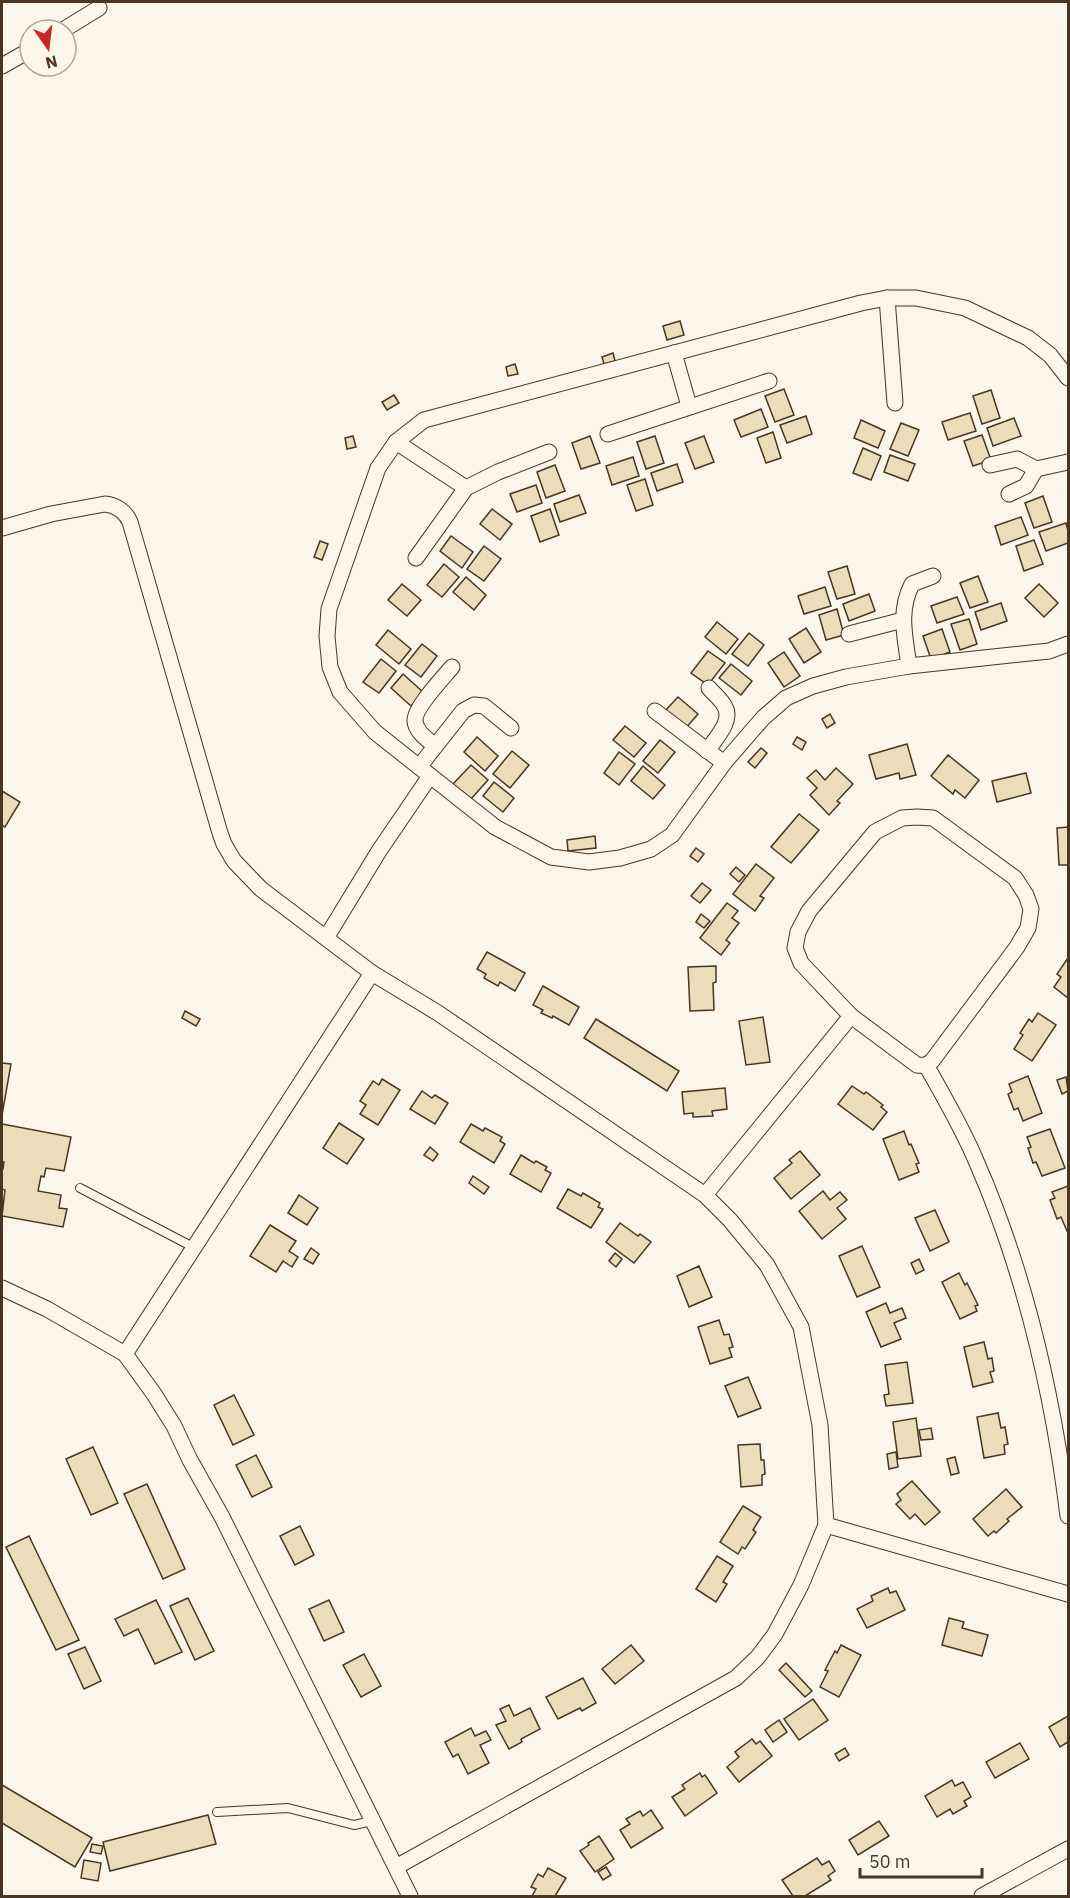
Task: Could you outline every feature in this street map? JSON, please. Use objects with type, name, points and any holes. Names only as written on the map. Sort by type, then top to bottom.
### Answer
[{"type":"street","points":[[78,21],[99,8]]},
{"type":"street","points":[[2,66],[18,57]]},
{"type":"street","points":[[887,298],[895,403]]},
{"type":"street","points":[[1068,378],[1050,355],[1028,338],[965,308],[916,298],[887,298],[424,420],[396,442],[378,468],[329,609],[327,636],[330,667],[340,692],[375,732],[495,827],[551,857],[590,862],[620,858],[651,849],[672,835],[724,763],[763,718],[786,698],[813,686],[846,677],[909,666],[1049,651],[1068,644]]},
{"type":"street","points":[[674,353],[689,406]]},
{"type":"street","points":[[608,434],[769,381]]},
{"type":"street","points":[[396,442],[466,488]]},
{"type":"street","points":[[416,558],[466,488],[498,472],[549,452]]},
{"type":"street","points":[[990,465],[1017,459],[1036,469],[1068,462]]},
{"type":"street","points":[[1009,494],[1026,486],[1036,469]]},
{"type":"street","points":[[2,528],[51,514],[105,504],[112,505],[129,518],[224,844],[245,873],[261,889],[372,974],[438,1012],[705,1195],[767,1265],[801,1327],[819,1425],[826,1525],[801,1585],[775,1634],[758,1657],[736,1678],[396,1867]]},
{"type":"street","points":[[909,666],[903,620],[906,597],[912,584],[933,576]]},
{"type":"street","points":[[849,634],[903,620]]},
{"type":"street","points":[[435,746],[420,732],[415,722],[417,712],[452,667]]},
{"type":"street","points":[[707,750],[725,725],[728,713],[725,705],[709,688]]},
{"type":"street","points":[[326,938],[424,772],[435,746],[463,711],[474,705],[484,706],[511,728]]},
{"type":"street","points":[[655,711],[724,763]]},
{"type":"street","points":[[902,818],[933,818],[1015,878],[1026,895],[1031,909],[1028,928],[1017,947],[932,1061],[926,1065],[917,1065],[851,1016],[801,963],[795,948],[798,932],[809,911],[874,831],[902,818]]},
{"type":"street","points":[[125,1354],[372,974]]},
{"type":"street","points":[[705,1195],[851,1016]]},
{"type":"street","points":[[926,1065],[977,1162],[1010,1248],[1043,1365],[1068,1516]]},
{"type":"street","points":[[2,1288],[47,1308],[125,1354],[154,1394],[174,1426],[222,1517],[410,1896]]},
{"type":"street","points":[[826,1525],[1068,1594]]},
{"type":"street","points":[[982,1896],[1068,1849]]},
{"type":"lane","points":[[80,1188],[195,1248]]},
{"type":"lane","points":[[217,1812],[288,1808],[354,1825],[372,1821]]},
{"type":"building","points":[[680,321],[684,335],[667,340],[663,326]]},
{"type":"building","points":[[613,353],[615,361],[604,364],[602,357]]},
{"type":"building","points":[[515,364],[518,374],[508,376],[506,367]]},
{"type":"building","points":[[784,389],[794,415],[775,422],[765,396]]},
{"type":"building","points":[[991,390],[1000,418],[982,424],[973,396]]},
{"type":"building","points":[[394,395],[399,403],[387,410],[382,402]]},
{"type":"building","points":[[761,409],[768,427],[741,437],[734,420]]},
{"type":"building","points":[[970,413],[976,431],[948,440],[942,422]]},
{"type":"building","points":[[806,416],[812,434],[787,443],[780,425]]},
{"type":"building","points":[[1014,418],[1021,436],[993,446],[987,428]]},
{"type":"building","points":[[861,420],[885,431],[878,448],[854,438]]},
{"type":"building","points":[[901,423],[919,430],[908,456],[890,449]]},
{"type":"building","points":[[773,432],[781,458],[766,463],[757,438]]},
{"type":"building","points":[[982,435],[991,460],[973,466],[964,441]]},
{"type":"building","points":[[353,436],[356,447],[347,449],[345,438]]},
{"type":"building","points":[[590,436],[600,463],[581,469],[572,443]]},
{"type":"building","points":[[655,436],[664,463],[646,469],[637,442]]},
{"type":"building","points":[[704,436],[714,462],[695,469],[685,443]]},
{"type":"building","points":[[863,448],[881,456],[871,480],[853,473]]},
{"type":"building","points":[[890,455],[915,464],[908,481],[884,472]]},
{"type":"building","points":[[633,457],[639,476],[612,485],[606,466]]},
{"type":"building","points":[[677,464],[683,482],[657,491],[651,473]]},
{"type":"building","points":[[555,465],[565,491],[546,498],[537,472]]},
{"type":"building","points":[[645,479],[653,505],[636,511],[627,485]]},
{"type":"building","points":[[536,485],[542,503],[517,512],[510,494]]},
{"type":"building","points":[[579,495],[586,513],[560,522],[554,504]]},
{"type":"building","points":[[1043,496],[1052,522],[1034,528],[1025,503]]},
{"type":"building","points":[[492,509],[512,524],[500,540],[480,524]]},
{"type":"building","points":[[550,509],[559,535],[540,542],[531,516]]},
{"type":"building","points":[[1021,517],[1028,535],[1001,545],[995,526]]},
{"type":"building","points":[[1066,523],[1068,543],[1046,551],[1039,532]]},
{"type":"building","points":[[451,536],[473,552],[462,568],[440,551]]},
{"type":"building","points":[[1034,540],[1043,564],[1024,571],[1016,546]]},
{"type":"building","points":[[320,541],[328,544],[322,560],[314,557]]},
{"type":"building","points":[[484,546],[501,559],[484,581],[467,569]]},
{"type":"building","points":[[444,564],[459,577],[442,597],[427,585]]},
{"type":"building","points":[[847,566],[855,594],[837,599],[828,572]]},
{"type":"building","points":[[978,576],[988,602],[970,608],[960,583]]},
{"type":"building","points":[[466,577],[486,595],[474,610],[453,592]]},
{"type":"building","points":[[402,584],[421,600],[407,616],[388,600]]},
{"type":"building","points":[[1039,584],[1058,603],[1044,617],[1025,598]]},
{"type":"building","points":[[825,587],[831,606],[804,614],[798,596]]},
{"type":"building","points":[[869,594],[875,611],[849,621],[843,604]]},
{"type":"building","points":[[957,597],[964,614],[937,623],[931,606]]},
{"type":"building","points":[[1001,603],[1007,621],[981,630],[975,612]]},
{"type":"building","points":[[837,609],[844,635],[826,640],[819,615]]},
{"type":"building","points":[[969,619],[977,644],[960,650],[951,624]]},
{"type":"building","points":[[717,622],[738,639],[726,654],[705,637]]},
{"type":"building","points":[[806,628],[821,652],[804,663],[789,639]]},
{"type":"building","points":[[942,629],[950,652],[931,659],[923,636]]},
{"type":"building","points":[[388,630],[411,649],[399,664],[376,645]]},
{"type":"building","points":[[749,633],[764,645],[748,666],[732,654]]},
{"type":"building","points":[[422,644],[437,656],[421,677],[405,665]]},
{"type":"building","points":[[708,651],[725,663],[708,685],[691,673]]},
{"type":"building","points":[[784,652],[800,676],[784,687],[768,663]]},
{"type":"building","points":[[381,659],[396,671],[379,693],[363,682]]},
{"type":"building","points":[[731,664],[752,681],[741,695],[719,678]]},
{"type":"building","points":[[403,674],[423,692],[411,706],[391,688]]},
{"type":"building","points":[[678,697],[698,714],[685,729],[665,711]]},
{"type":"building","points":[[830,714],[835,723],[827,728],[822,719]]},
{"type":"building","points":[[625,726],[646,743],[634,757],[613,740]]},
{"type":"building","points":[[477,737],[498,756],[485,771],[464,752]]},
{"type":"building","points":[[797,737],[806,742],[802,750],[793,744]]},
{"type":"building","points":[[660,740],[675,752],[658,773],[643,761]]},
{"type":"building","points":[[907,744],[916,775],[900,779],[899,773],[876,779],[869,755]]},
{"type":"building","points":[[761,748],[767,753],[755,768],[748,762]]},
{"type":"building","points":[[512,751],[529,765],[510,788],[493,774]]},
{"type":"building","points":[[619,752],[635,764],[619,785],[604,773]]},
{"type":"building","points":[[948,755],[979,780],[965,798],[955,790],[953,794],[931,776]]},
{"type":"building","points":[[471,765],[488,780],[470,800],[453,784]]},
{"type":"building","points":[[643,766],[665,785],[653,799],[631,781]]},
{"type":"building","points":[[836,768],[853,784],[837,801],[840,803],[829,815],[810,795],[817,788],[807,778],[816,770],[825,780]]},
{"type":"building","points":[[1026,773],[1031,793],[997,802],[992,781]]},
{"type":"building","points":[[494,782],[514,798],[503,812],[483,796]]},
{"type":"building","points":[[2,791],[20,802],[5,827],[2,825]]},
{"type":"building","points":[[799,814],[819,830],[791,863],[771,847]]},
{"type":"building","points":[[1068,827],[1068,865],[1059,865],[1057,828]]},
{"type":"building","points":[[595,836],[596,848],[568,851],[567,840]]},
{"type":"building","points":[[696,848],[704,854],[698,862],[690,856]]},
{"type":"building","points":[[756,864],[774,878],[760,896],[764,898],[755,911],[733,894]]},
{"type":"building","points":[[736,867],[745,875],[739,882],[730,874]]},
{"type":"building","points":[[702,883],[711,890],[700,903],[691,896]]},
{"type":"building","points":[[727,903],[738,911],[732,918],[739,923],[726,940],[730,943],[721,955],[700,938]]},
{"type":"building","points":[[701,914],[710,921],[704,928],[696,922]]},
{"type":"building","points":[[487,952],[525,973],[515,991],[500,982],[498,986],[484,978],[486,974],[477,969]]},
{"type":"building","points":[[1068,958],[1068,998],[1054,987],[1061,977],[1057,974]]},
{"type":"building","points":[[716,966],[716,982],[713,983],[714,1010],[690,1011],[688,967]]},
{"type":"building","points":[[543,986],[579,1007],[569,1025],[553,1016],[552,1018],[541,1013],[543,1010],[533,1005]]},
{"type":"building","points":[[185,1011],[200,1019],[196,1026],[182,1018]]},
{"type":"building","points":[[1038,1013],[1056,1025],[1032,1061],[1014,1049],[1029,1019],[1032,1022]]},
{"type":"building","points":[[763,1017],[770,1062],[746,1065],[739,1021]]},
{"type":"building","points":[[596,1019],[679,1071],[667,1091],[584,1038]]},
{"type":"building","points":[[2,1063],[11,1064],[2,1115]]},
{"type":"building","points":[[1028,1076],[1042,1113],[1023,1121],[1018,1108],[1014,1110],[1008,1094],[1012,1092],[1009,1084]]},
{"type":"building","points":[[1066,1077],[1068,1091],[1062,1094],[1057,1080]]},
{"type":"building","points":[[382,1079],[400,1090],[378,1125],[360,1114],[366,1105],[360,1101],[373,1081],[379,1085]]},
{"type":"building","points":[[852,1086],[864,1094],[866,1092],[883,1105],[881,1107],[887,1112],[873,1130],[838,1104]]},
{"type":"building","points":[[725,1088],[727,1109],[712,1111],[713,1116],[693,1117],[693,1113],[684,1114],[682,1092]]},
{"type":"building","points":[[422,1091],[432,1098],[435,1095],[448,1103],[435,1124],[410,1109]]},
{"type":"building","points":[[339,1123],[364,1139],[347,1164],[323,1148]]},
{"type":"building","points":[[2,1124],[71,1137],[64,1171],[46,1168],[44,1177],[41,1176],[38,1191],[61,1195],[59,1208],[67,1209],[63,1227],[2,1216],[5,1190],[2,1189],[4,1162],[2,1162]]},
{"type":"building","points":[[471,1124],[483,1131],[485,1128],[502,1137],[500,1141],[505,1144],[494,1163],[460,1142]]},
{"type":"building","points":[[1050,1129],[1065,1168],[1042,1176],[1036,1162],[1033,1163],[1027,1137]]},
{"type":"building","points":[[904,1131],[919,1163],[916,1164],[919,1172],[899,1180],[883,1139]]},
{"type":"building","points":[[430,1147],[438,1154],[433,1161],[424,1155]]},
{"type":"building","points":[[800,1151],[820,1175],[791,1199],[774,1178],[792,1163],[789,1160]]},
{"type":"building","points":[[521,1155],[534,1163],[536,1161],[547,1167],[545,1170],[551,1173],[541,1192],[510,1174]]},
{"type":"building","points":[[473,1176],[489,1187],[484,1194],[469,1183]]},
{"type":"building","points":[[1068,1186],[1067,1231],[1061,1217],[1057,1219],[1050,1200],[1055,1198],[1052,1192]]},
{"type":"building","points":[[568,1189],[581,1196],[583,1193],[600,1203],[598,1207],[603,1209],[591,1228],[557,1208]]},
{"type":"building","points":[[823,1191],[830,1200],[840,1192],[847,1200],[837,1208],[846,1219],[822,1239],[799,1211]]},
{"type":"building","points":[[299,1195],[318,1208],[307,1225],[288,1213]]},
{"type":"building","points":[[935,1210],[949,1242],[930,1251],[915,1218]]},
{"type":"building","points":[[620,1223],[651,1242],[634,1263],[606,1242]]},
{"type":"building","points":[[270,1225],[296,1241],[289,1251],[298,1257],[292,1267],[283,1261],[276,1272],[250,1256]]},
{"type":"building","points":[[862,1246],[880,1287],[857,1297],[839,1256]]},
{"type":"building","points":[[311,1248],[319,1254],[313,1264],[304,1259]]},
{"type":"building","points":[[615,1253],[622,1259],[616,1267],[609,1261]]},
{"type":"building","points":[[919,1259],[924,1270],[916,1274],[911,1263]]},
{"type":"building","points":[[699,1266],[712,1297],[689,1307],[677,1276]]},
{"type":"building","points":[[959,1273],[978,1305],[975,1306],[977,1311],[960,1319],[942,1282]]},
{"type":"building","points":[[886,1303],[890,1313],[902,1308],[906,1318],[894,1323],[901,1339],[881,1347],[866,1312]]},
{"type":"building","points":[[719,1320],[724,1335],[729,1334],[733,1347],[729,1348],[732,1357],[710,1364],[698,1327]]},
{"type":"building","points":[[984,1342],[988,1359],[992,1358],[994,1371],[990,1372],[993,1382],[973,1387],[964,1347]]},
{"type":"building","points":[[907,1362],[913,1403],[886,1406],[884,1395],[889,1394],[885,1365]]},
{"type":"building","points":[[748,1377],[761,1408],[738,1417],[725,1386]]},
{"type":"building","points":[[234,1395],[254,1435],[233,1445],[214,1405]]},
{"type":"building","points":[[998,1413],[1001,1428],[1005,1427],[1008,1444],[1004,1445],[1005,1454],[984,1458],[977,1417]]},
{"type":"building","points":[[916,1418],[921,1456],[898,1459],[893,1422]]},
{"type":"building","points":[[931,1428],[933,1439],[921,1440],[919,1430]]},
{"type":"building","points":[[760,1444],[765,1474],[762,1475],[762,1485],[741,1487],[738,1445]]},
{"type":"building","points":[[93,1447],[118,1503],[91,1515],[66,1459]]},
{"type":"building","points":[[896,1452],[898,1467],[889,1469],[887,1454]]},
{"type":"building","points":[[256,1455],[272,1487],[252,1497],[236,1465]]},
{"type":"building","points":[[955,1457],[959,1473],[951,1475],[947,1459]]},
{"type":"building","points":[[912,1481],[940,1512],[925,1525],[915,1514],[910,1519],[896,1504],[901,1500],[897,1494]]},
{"type":"building","points":[[147,1484],[185,1569],[163,1579],[124,1494]]},
{"type":"building","points":[[1006,1489],[1022,1507],[1007,1519],[1009,1521],[996,1533],[994,1531],[988,1536],[973,1519]]},
{"type":"building","points":[[743,1506],[761,1517],[753,1530],[756,1532],[745,1549],[742,1547],[738,1554],[720,1542]]},
{"type":"building","points":[[300,1526],[314,1555],[295,1565],[280,1536]]},
{"type":"building","points":[[29,1536],[79,1640],[56,1650],[6,1547]]},
{"type":"building","points":[[717,1556],[733,1566],[723,1582],[727,1584],[716,1602],[696,1589]]},
{"type":"building","points":[[888,1588],[890,1593],[896,1591],[905,1610],[867,1628],[857,1609],[873,1601],[871,1596]]},
{"type":"building","points":[[188,1598],[214,1651],[195,1660],[170,1606]]},
{"type":"building","points":[[156,1600],[182,1652],[155,1664],[138,1629],[124,1636],[115,1619]]},
{"type":"building","points":[[329,1600],[344,1632],[324,1641],[309,1609]]},
{"type":"building","points":[[949,1618],[964,1622],[962,1628],[988,1635],[982,1656],[942,1645]]},
{"type":"building","points":[[631,1645],[644,1661],[615,1684],[602,1669]]},
{"type":"building","points":[[841,1645],[861,1655],[839,1697],[820,1687],[828,1671],[825,1670],[835,1651],[837,1653]]},
{"type":"building","points":[[85,1647],[101,1681],[84,1689],[68,1654]]},
{"type":"building","points":[[364,1654],[381,1686],[361,1697],[343,1665]]},
{"type":"building","points":[[786,1663],[812,1691],[805,1697],[779,1670]]},
{"type":"building","points":[[583,1678],[596,1703],[582,1711],[580,1708],[558,1719],[546,1697]]},
{"type":"building","points":[[813,1699],[828,1720],[799,1740],[784,1719]]},
{"type":"building","points":[[509,1705],[514,1716],[530,1708],[540,1729],[521,1739],[522,1742],[509,1749],[496,1725],[506,1721],[500,1709]]},
{"type":"building","points":[[1068,1716],[1068,1742],[1060,1747],[1049,1727]]},
{"type":"building","points":[[779,1720],[787,1732],[773,1742],[765,1730]]},
{"type":"building","points":[[471,1728],[475,1736],[486,1731],[491,1740],[480,1745],[489,1763],[468,1774],[458,1754],[453,1757],[445,1742]]},
{"type":"building","points":[[752,1739],[756,1744],[760,1741],[772,1756],[739,1782],[727,1767],[739,1757],[735,1752]]},
{"type":"building","points":[[1020,1743],[1029,1759],[995,1778],[986,1762]]},
{"type":"building","points":[[845,1748],[849,1755],[839,1761],[835,1754]]},
{"type":"building","points":[[700,1773],[702,1777],[705,1775],[717,1793],[685,1816],[672,1797],[685,1789],[682,1785]]},
{"type":"building","points":[[952,1780],[955,1786],[963,1782],[971,1797],[964,1801],[967,1806],[953,1814],[950,1809],[937,1817],[925,1796]]},
{"type":"building","points":[[2,1785],[92,1838],[75,1867],[2,1823]]},
{"type":"building","points":[[651,1810],[663,1828],[631,1848],[620,1830],[630,1824],[626,1819],[640,1811],[643,1816]]},
{"type":"building","points":[[208,1815],[216,1844],[110,1871],[103,1842]]},
{"type":"building","points":[[879,1821],[889,1836],[858,1855],[849,1840]]},
{"type":"building","points":[[599,1836],[614,1859],[595,1872],[580,1851]]},
{"type":"building","points":[[92,1844],[103,1846],[101,1854],[90,1852]]},
{"type":"building","points":[[817,1858],[822,1865],[829,1861],[835,1871],[828,1876],[831,1880],[805,1896],[793,1896],[782,1880]]},
{"type":"building","points":[[84,1860],[101,1863],[98,1881],[81,1878]]},
{"type":"building","points":[[606,1867],[611,1875],[603,1880],[598,1872]]},
{"type":"building","points":[[548,1868],[566,1878],[555,1896],[532,1896],[536,1889],[531,1887],[538,1874],[543,1877]]}]
